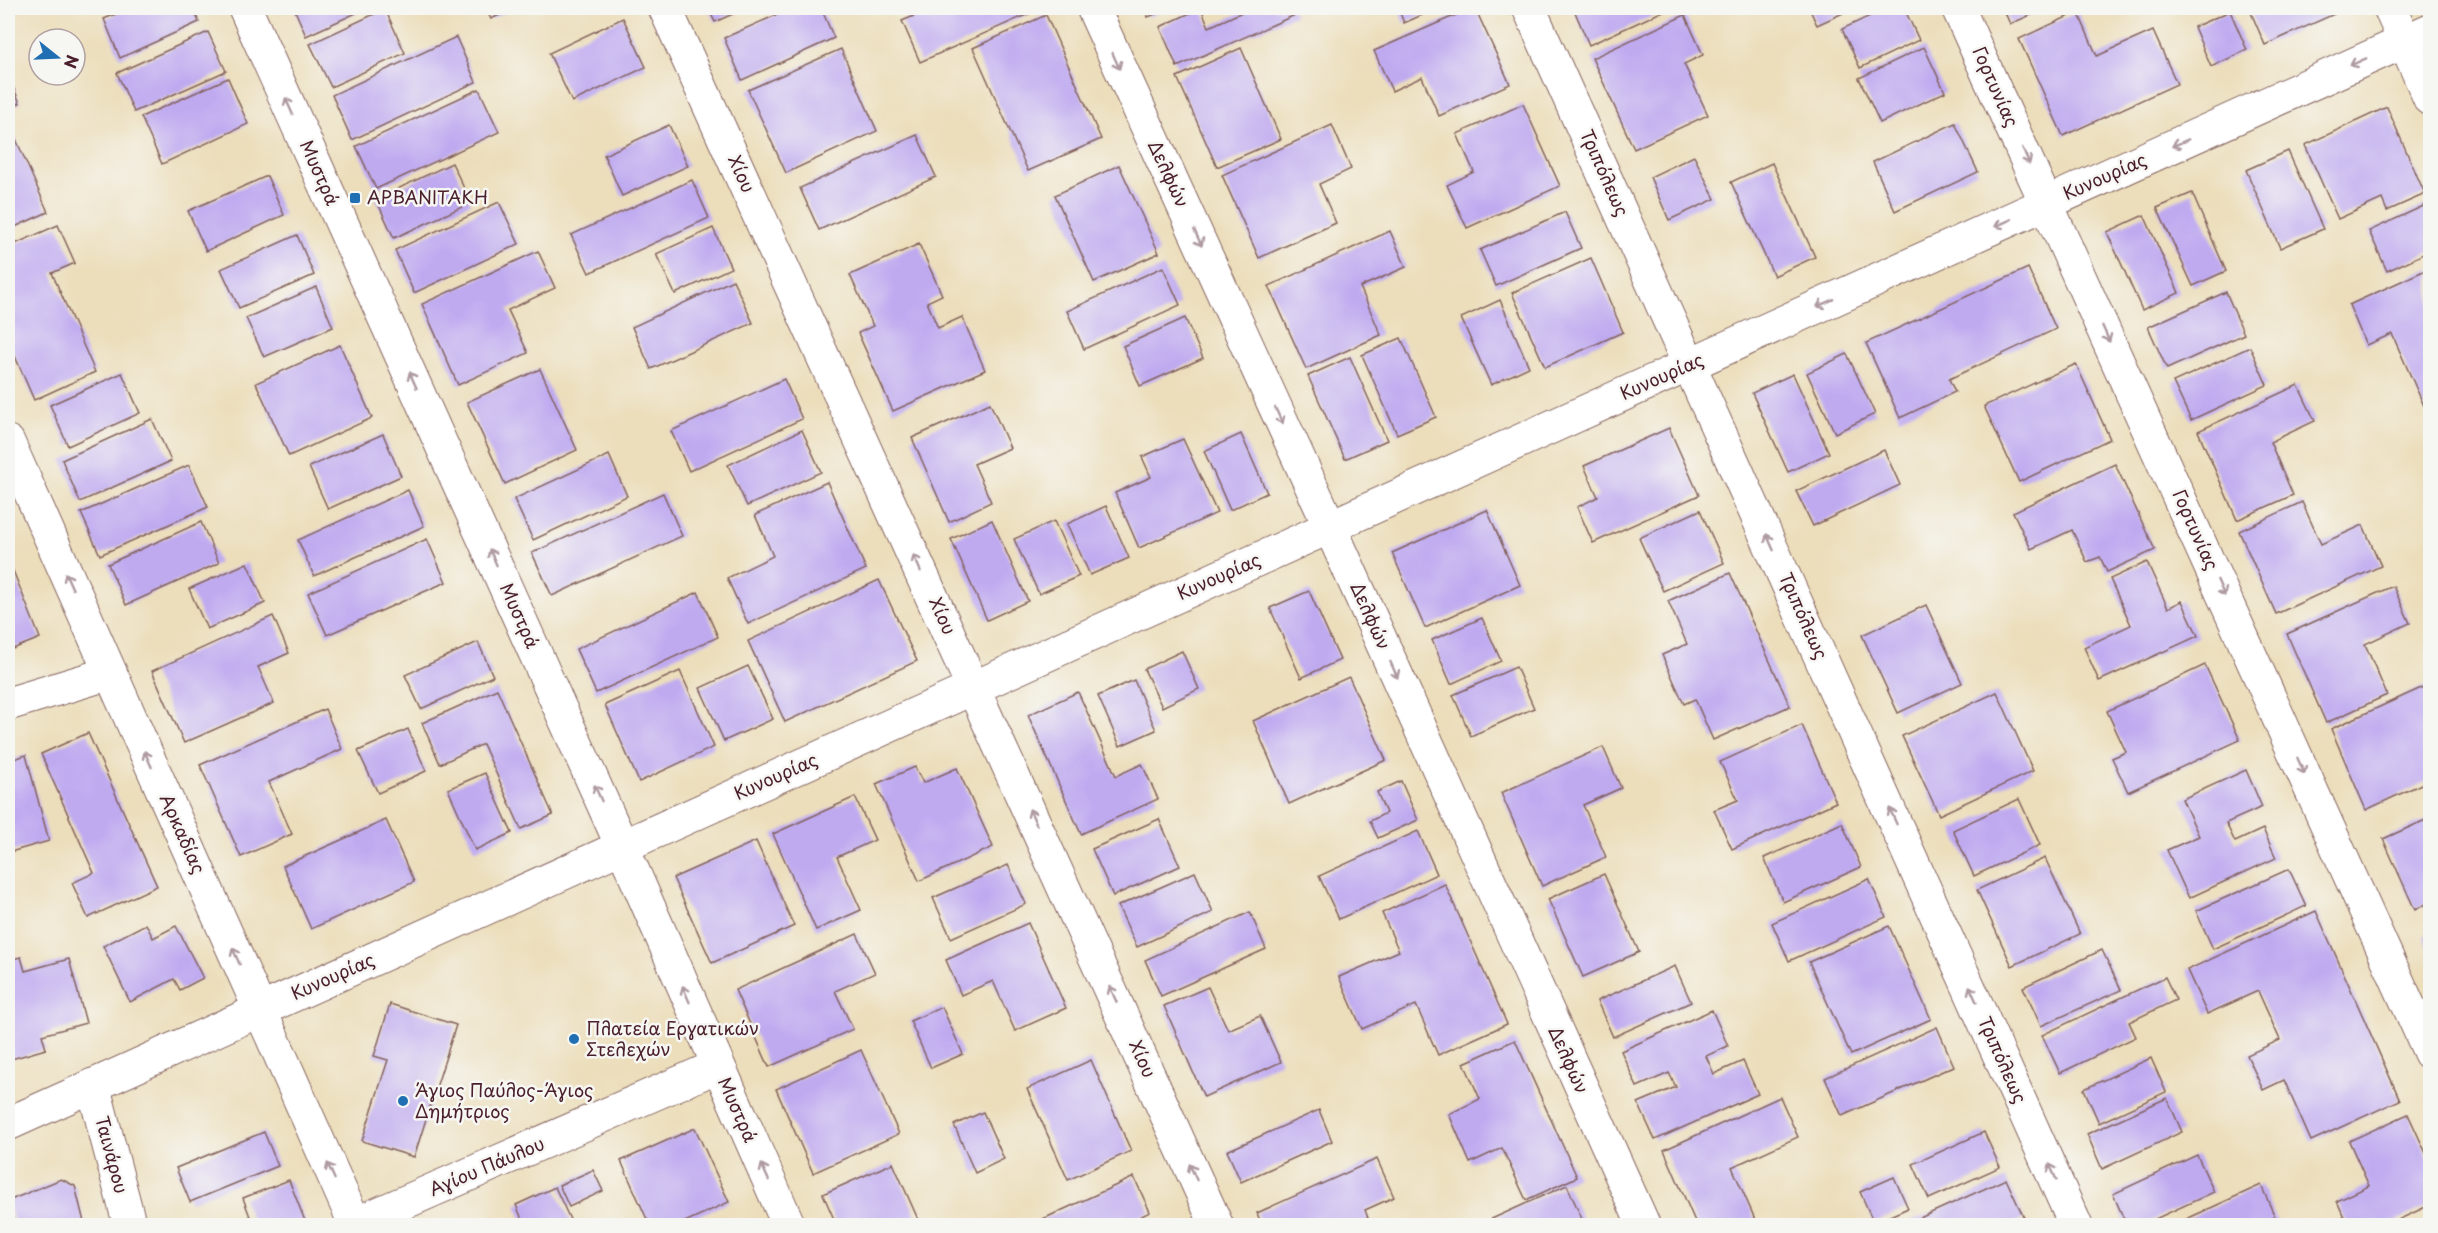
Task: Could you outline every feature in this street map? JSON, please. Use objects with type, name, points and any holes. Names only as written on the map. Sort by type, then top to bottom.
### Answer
[{"type":"street","name":"Μυστρά","points":[[245,8],[622,846],[789,1226]]},
{"type":"street","name":"Χίου","points":[[665,8],[1217,1226]]},
{"type":"street","name":"Δελφών","points":[[1093,8],[1330,527],[1644,1226]]},
{"type":"street","name":"Τριπόλεως","points":[[1529,8],[2076,1226]]},
{"type":"street","name":"Γορτυνίας","points":[[1958,8],[2430,1053]]},
{"type":"street","points":[[2390,8],[2418,35],[2430,99]]},
{"type":"street","name":"Κυνουρίας","points":[[8,1124],[2418,35]]},
{"type":"street","name":"Αρκαδίας","points":[[8,442],[355,1225]]},
{"type":"street","points":[[8,704],[110,673]]},
{"type":"street","name":"Αγίου Πάυλου","points":[[355,1225],[718,1066]]},
{"type":"street","name":"Ταινάρου","points":[[93,1085],[130,1226]]},
{"type":"building","points":[[130,8],[193,8],[199,22],[120,58],[104,19]]},
{"type":"building","points":[[294,8],[367,8],[306,36]]},
{"type":"building","points":[[485,8],[515,8],[491,19]]},
{"type":"building","points":[[708,8],[746,8],[715,22]]},
{"type":"building","points":[[792,8],[821,8],[834,38],[742,80],[724,38]]},
{"type":"building","points":[[933,8],[1042,8],[920,62],[902,21]]},
{"type":"building","points":[[1144,8],[1170,8],[1148,17]]},
{"type":"building","points":[[1201,8],[1209,27],[1251,8],[1292,8],[1295,15],[1177,67],[1160,27]]},
{"type":"building","points":[[1398,8],[1438,8],[1404,23]]},
{"type":"building","points":[[1475,8],[1510,84],[1439,116],[1422,77],[1392,91],[1374,51]]},
{"type":"building","points":[[1585,8],[1670,8],[1589,45],[1575,12]]},
{"type":"building","points":[[1809,8],[1854,8],[1817,25]]},
{"type":"building","points":[[1887,8],[1904,8],[1919,40],[1860,68],[1842,29]]},
{"type":"building","points":[[2003,8],[2047,8],[2010,24]]},
{"type":"building","points":[[2249,8],[2339,8],[2341,11],[2265,45]]},
{"type":"building","points":[[385,9],[405,53],[331,87],[310,44]]},
{"type":"building","points":[[2230,11],[2247,50],[2211,67],[2194,27]]},
{"type":"building","points":[[2078,12],[2097,56],[2153,31],[2177,84],[2063,136],[2019,39]]},
{"type":"building","points":[[1046,15],[1101,139],[1028,171],[973,48]]},
{"type":"building","points":[[1685,15],[1703,55],[1684,64],[1708,115],[1634,149],[1592,58]]},
{"type":"building","points":[[623,18],[646,67],[572,102],[549,53]]},
{"type":"building","points":[[208,32],[226,71],[134,112],[117,73]]},
{"type":"building","points":[[456,37],[476,82],[352,140],[332,95]]},
{"type":"building","points":[[1924,47],[1945,92],[1880,123],[1859,78]]},
{"type":"building","points":[[1241,48],[1281,139],[1217,167],[1177,77]]},
{"type":"building","points":[[841,49],[877,131],[786,173],[748,90]]},
{"type":"building","points":[[8,75],[20,103],[8,109]]},
{"type":"building","points":[[228,78],[248,124],[162,164],[141,117]]},
{"type":"building","points":[[479,89],[499,132],[376,189],[356,146]]},
{"type":"building","points":[[1523,104],[1560,186],[1467,228],[1447,185],[1474,172],[1457,134]]},
{"type":"building","points":[[2387,107],[2425,194],[2387,211],[2382,199],[2338,219],[2305,145]]},
{"type":"building","points":[[8,121],[48,212],[8,230]]},
{"type":"building","points":[[1955,123],[1978,172],[1895,211],[1873,162]]},
{"type":"building","points":[[669,125],[688,166],[622,196],[604,155]]},
{"type":"building","points":[[1332,125],[1351,169],[1319,184],[1336,223],[1259,258],[1222,175]]},
{"type":"building","points":[[917,135],[936,177],[819,230],[800,188]]},
{"type":"building","points":[[2288,151],[2323,229],[2280,248],[2246,170]]},
{"type":"building","points":[[1694,156],[1715,199],[1669,220],[1650,177]]},
{"type":"building","points":[[452,163],[471,203],[394,238],[376,199]]},
{"type":"building","points":[[1772,163],[1815,257],[1774,276],[1731,182]]},
{"type":"building","points":[[1119,165],[1159,253],[1094,282],[1055,195]]},
{"type":"building","points":[[267,176],[284,215],[206,251],[188,211]]},
{"type":"building","points":[[692,180],[709,218],[589,273],[571,235]]},
{"type":"building","points":[[2192,193],[2226,271],[2193,286],[2157,208]]},
{"type":"building","points":[[499,202],[519,244],[414,293],[395,250]]},
{"type":"building","points":[[2430,203],[2430,251],[2387,271],[2369,231]]},
{"type":"building","points":[[1565,212],[1581,248],[1496,286],[1480,250]]},
{"type":"building","points":[[2144,215],[2179,293],[2142,310],[2107,232]]},
{"type":"building","points":[[58,225],[75,263],[52,273],[95,372],[34,400],[8,340],[8,247]]},
{"type":"building","points":[[713,228],[731,268],[675,294],[656,254]]},
{"type":"building","points":[[1390,231],[1406,267],[1360,287],[1381,335],[1306,369],[1269,286]]},
{"type":"building","points":[[297,235],[314,275],[239,308],[221,269]]},
{"type":"building","points":[[919,244],[942,295],[927,302],[938,328],[962,317],[985,370],[893,411],[858,333],[873,326],[850,275]]},
{"type":"building","points":[[538,251],[555,288],[508,310],[528,353],[458,385],[422,304]]},
{"type":"building","points":[[1591,258],[1623,332],[1545,367],[1512,293]]},
{"type":"building","points":[[1163,267],[1180,305],[1084,349],[1067,311]]},
{"type":"building","points":[[2028,268],[2056,329],[1949,379],[1955,392],[1900,418],[1866,343]]},
{"type":"building","points":[[2430,268],[2429,417],[2392,334],[2366,345],[2349,305]]},
{"type":"building","points":[[733,280],[753,323],[651,369],[632,327]]},
{"type":"building","points":[[316,287],[333,327],[264,357],[246,318]]},
{"type":"building","points":[[2226,292],[2244,334],[2167,369],[2148,327]]},
{"type":"building","points":[[1500,300],[1529,367],[1491,385],[1461,318]]},
{"type":"building","points":[[1185,318],[1203,358],[1140,386],[1123,346]]},
{"type":"building","points":[[1401,338],[1436,417],[1397,434],[1362,355]]},
{"type":"building","points":[[340,345],[372,418],[289,456],[256,383]]},
{"type":"building","points":[[2250,347],[2267,385],[2191,420],[2173,382]]},
{"type":"building","points":[[1847,354],[1875,414],[1835,433],[1807,373]]},
{"type":"building","points":[[1350,357],[1387,440],[1345,459],[1308,376]]},
{"type":"building","points":[[2076,364],[2110,439],[2019,482],[1984,406]]},
{"type":"building","points":[[540,369],[577,450],[505,484],[467,402]]},
{"type":"building","points":[[122,373],[140,413],[68,446],[50,405]]},
{"type":"building","points":[[1793,374],[1829,453],[1788,472],[1752,393]]},
{"type":"building","points":[[784,379],[802,419],[689,471],[671,431]]},
{"type":"building","points":[[2298,385],[2315,421],[2270,442],[2293,495],[2237,520],[2198,431]]},
{"type":"building","points":[[990,403],[1010,448],[974,464],[991,502],[949,522],[912,438]]},
{"type":"building","points":[[152,419],[171,461],[80,502],[62,460]]},
{"type":"building","points":[[1669,428],[1699,495],[1593,543],[1577,507],[1598,497],[1584,466]]},
{"type":"building","points":[[802,430],[821,472],[747,506],[728,465]]},
{"type":"building","points":[[383,434],[401,476],[328,509],[309,467]]},
{"type":"building","points":[[1241,434],[1267,493],[1230,510],[1204,451]]},
{"type":"building","points":[[1183,439],[1217,513],[1139,548],[1115,493],[1151,477],[1142,457]]},
{"type":"building","points":[[1884,450],[1900,485],[1813,526],[1796,491]]},
{"type":"building","points":[[609,455],[627,496],[533,540],[514,499]]},
{"type":"building","points":[[2115,464],[2155,550],[2107,572],[2100,557],[2087,562],[2072,530],[2031,549],[2013,512]]},
{"type":"building","points":[[189,465],[208,507],[100,555],[81,513]]},
{"type":"building","points":[[827,482],[866,569],[748,624],[727,578],[773,556],[755,515]]},
{"type":"building","points":[[408,490],[424,526],[314,576],[298,540]]},
{"type":"building","points":[[663,493],[682,536],[552,596],[532,553]]},
{"type":"building","points":[[2302,502],[2321,544],[2363,525],[2381,566],[2276,614],[2239,531]]},
{"type":"building","points":[[1106,506],[1129,558],[1090,575],[1067,524]]},
{"type":"building","points":[[1487,510],[1520,585],[1425,628],[1392,553]]},
{"type":"building","points":[[1700,510],[1724,563],[1663,591],[1639,538]]},
{"type":"building","points":[[992,520],[1028,601],[987,620],[951,539]]},
{"type":"building","points":[[1054,521],[1079,576],[1039,594],[1014,539]]},
{"type":"building","points":[[201,522],[219,563],[126,605],[108,564]]},
{"type":"building","points":[[427,539],[446,582],[327,635],[308,593]]},
{"type":"building","points":[[8,558],[40,638],[8,651]]},
{"type":"building","points":[[2147,562],[2168,608],[2182,601],[2198,636],[2099,681],[2084,647],[2131,625],[2110,579]]},
{"type":"building","points":[[247,563],[265,603],[207,629],[189,589]]},
{"type":"building","points":[[1730,573],[1790,706],[1713,740],[1695,699],[1684,704],[1662,655],[1687,644],[1668,601]]},
{"type":"building","points":[[879,580],[917,661],[785,722],[748,641]]},
{"type":"building","points":[[2393,586],[2410,623],[2365,644],[2387,695],[2326,723],[2287,634]]},
{"type":"building","points":[[1309,591],[1340,660],[1301,678],[1270,608]]},
{"type":"building","points":[[698,592],[718,637],[596,693],[576,649]]},
{"type":"building","points":[[1926,605],[1962,683],[1898,713],[1862,635]]},
{"type":"building","points":[[273,616],[289,653],[258,667],[274,703],[184,743],[152,671]]},
{"type":"building","points":[[1482,618],[1501,661],[1451,684],[1432,640]]},
{"type":"building","points":[[478,642],[493,676],[421,709],[405,675]]},
{"type":"building","points":[[1182,651],[1199,689],[1162,707],[1144,669]]},
{"type":"building","points":[[2205,665],[2240,740],[2128,792],[2112,758],[2126,752],[2107,711]]},
{"type":"building","points":[[748,666],[773,719],[724,741],[700,688]]},
{"type":"building","points":[[1516,667],[1534,708],[1471,736],[1453,695]]},
{"type":"building","points":[[680,671],[714,747],[639,782],[605,705]]},
{"type":"building","points":[[1349,677],[1386,760],[1289,804],[1253,721]]},
{"type":"building","points":[[1134,680],[1156,730],[1120,746],[1098,696]]},
{"type":"building","points":[[2430,684],[2430,780],[2366,810],[2331,729]]},
{"type":"building","points":[[497,689],[553,815],[521,829],[483,744],[440,764],[422,723]]},
{"type":"building","points":[[1078,692],[1116,776],[1142,764],[1158,799],[1081,834],[1028,715]]},
{"type":"building","points":[[1997,692],[2033,771],[1939,815],[1902,736]]},
{"type":"building","points":[[325,709],[342,749],[269,782],[292,834],[241,857],[200,765]]},
{"type":"building","points":[[1802,725],[1836,802],[1732,849],[1714,810],[1738,800],[1720,762]]},
{"type":"building","points":[[408,729],[426,771],[378,793],[358,751]]},
{"type":"building","points":[[88,733],[157,886],[88,918],[72,883],[94,873],[41,754]]},
{"type":"building","points":[[1603,747],[1621,788],[1583,805],[1606,857],[1542,886],[1501,793]]},
{"type":"building","points":[[26,755],[49,841],[10,852],[8,844],[8,761]]},
{"type":"building","points":[[915,767],[923,783],[957,768],[993,847],[919,881],[876,784]]},
{"type":"building","points":[[2246,770],[2262,807],[2226,823],[2235,842],[2263,829],[2276,858],[2189,898],[2167,850],[2199,836],[2182,799]]},
{"type":"building","points":[[485,773],[512,833],[475,850],[448,789]]},
{"type":"building","points":[[1401,781],[1418,820],[1378,838],[1370,821],[1386,813],[1377,792]]},
{"type":"building","points":[[855,797],[875,840],[837,857],[861,910],[816,930],[773,834]]},
{"type":"building","points":[[2019,799],[2040,845],[1974,876],[1953,830]]},
{"type":"building","points":[[2430,818],[2430,902],[2415,910],[2383,839]]},
{"type":"building","points":[[1159,819],[1180,866],[1113,896],[1092,849]]},
{"type":"building","points":[[386,820],[414,882],[311,929],[283,866]]},
{"type":"building","points":[[1842,823],[1861,867],[1783,902],[1764,858]]},
{"type":"building","points":[[1418,831],[1437,874],[1339,919],[1319,876]]},
{"type":"building","points":[[756,841],[794,926],[712,963],[673,878]]},
{"type":"building","points":[[2045,858],[2080,934],[2012,966],[1977,890]]},
{"type":"building","points":[[1008,865],[1026,904],[951,938],[933,898]]},
{"type":"building","points":[[2289,869],[2306,906],[2213,949],[2196,911]]},
{"type":"building","points":[[1195,872],[1213,912],[1137,947],[1118,906]]},
{"type":"building","points":[[1604,874],[1639,952],[1583,977],[1548,899]]},
{"type":"building","points":[[1869,879],[1886,917],[1789,961],[1772,923]]},
{"type":"building","points":[[1445,884],[1507,1024],[1438,1055],[1416,1005],[1362,1029],[1339,977],[1399,951],[1382,913]]},
{"type":"building","points":[[2316,911],[2400,1100],[2311,1141],[2284,1080],[2263,1090],[2247,1055],[2280,1040],[2258,991],[2207,1014],[2187,970]]},
{"type":"building","points":[[1250,912],[1266,949],[1161,996],[1145,960]]},
{"type":"building","points":[[1028,923],[1066,1008],[1015,1031],[993,981],[961,995],[946,960]]},
{"type":"building","points":[[146,924],[153,938],[176,926],[203,978],[180,990],[174,979],[130,1002],[103,946]]},
{"type":"building","points":[[1889,926],[1931,1019],[1851,1055],[1809,962]]},
{"type":"building","points":[[2430,933],[2430,951],[2424,936]]},
{"type":"building","points":[[857,934],[875,973],[835,991],[853,1029],[769,1067],[735,990]]},
{"type":"building","points":[[2102,950],[2121,990],[2041,1026],[2023,987]]},
{"type":"building","points":[[21,957],[25,971],[69,959],[86,1023],[42,1035],[46,1049],[8,1060],[8,960]]},
{"type":"building","points":[[1675,966],[1691,1002],[1613,1037],[1597,1001]]},
{"type":"building","points":[[2165,977],[2176,1000],[2129,1022],[2136,1037],[2060,1073],[2042,1035]]},
{"type":"building","points":[[1208,987],[1228,1030],[1260,1016],[1281,1062],[1204,1097],[1164,1006]]},
{"type":"building","name":"Άγιος Παύλος-Άγιος Δημήτριος","points":[[390,1004],[456,1025],[414,1157],[362,1141],[388,1060],[374,1056]]},
{"type":"building","points":[[942,1007],[963,1054],[931,1068],[910,1021]]},
{"type":"building","points":[[1712,1010],[1728,1046],[1706,1056],[1714,1074],[1743,1061],[1758,1094],[1655,1140],[1638,1103],[1676,1087],[1669,1073],[1637,1087],[1621,1051]]},
{"type":"building","points":[[1937,1027],[1954,1066],[1842,1116],[1825,1078]]},
{"type":"building","points":[[1515,1040],[1577,1177],[1526,1200],[1502,1148],[1470,1163],[1449,1114],[1480,1099],[1464,1063]]},
{"type":"building","points":[[861,1050],[899,1134],[813,1173],[776,1089]]},
{"type":"building","points":[[2151,1058],[2166,1092],[2099,1123],[2084,1089]]},
{"type":"building","points":[[1091,1060],[1131,1151],[1068,1180],[1027,1089]]},
{"type":"building","points":[[1780,1097],[1798,1137],[1732,1167],[1758,1226],[1697,1226],[1664,1150]]},
{"type":"building","points":[[2167,1098],[2182,1132],[2102,1169],[2087,1134]]},
{"type":"building","points":[[1319,1110],[1332,1141],[1241,1182],[1227,1151]]},
{"type":"building","points":[[983,1112],[1004,1159],[975,1173],[954,1125]]},
{"type":"building","points":[[2408,1114],[2430,1162],[2430,1205],[2385,1226],[2348,1226],[2337,1201],[2369,1186],[2349,1141]]},
{"type":"building","points":[[695,1128],[729,1202],[676,1226],[650,1226],[621,1161]]},
{"type":"building","points":[[264,1132],[278,1166],[190,1202],[176,1168]]},
{"type":"building","points":[[1984,1132],[2000,1167],[1929,1199],[1913,1164]]},
{"type":"building","points":[[2197,1155],[2214,1192],[2140,1226],[2127,1226],[2113,1194]]},
{"type":"building","points":[[1377,1159],[1394,1197],[1365,1210],[1371,1226],[1262,1226],[1257,1213]]},
{"type":"building","points":[[893,1163],[921,1226],[837,1226],[823,1194]]},
{"type":"building","points":[[593,1170],[603,1191],[569,1207],[559,1185]]},
{"type":"building","points":[[1134,1177],[1150,1212],[1121,1226],[1046,1226],[1043,1219]]},
{"type":"building","points":[[1894,1177],[1908,1208],[1874,1223],[1860,1192]]},
{"type":"building","points":[[61,1179],[75,1186],[85,1226],[15,1226],[8,1201]]},
{"type":"building","points":[[2006,1179],[2024,1218],[2008,1226],[1902,1226]]},
{"type":"building","points":[[289,1180],[307,1226],[243,1226],[252,1222],[243,1198]]},
{"type":"building","points":[[1567,1185],[1585,1226],[1476,1226]]},
{"type":"building","points":[[2261,1185],[2279,1226],[2171,1226]]},
{"type":"building","points":[[555,1187],[573,1226],[525,1226],[516,1205]]},
{"type":"place","name":"ΑΡΒΑΝΙΤΑΚΗ","points":[[355,198]]},
{"type":"place","name":"Πλατεία Εργατικών Στελεχών","points":[[574,1039]]},
{"type":"place","name":"Άγιος Παύλος-Άγιος Δημήτριος","points":[[403,1101]]}]
